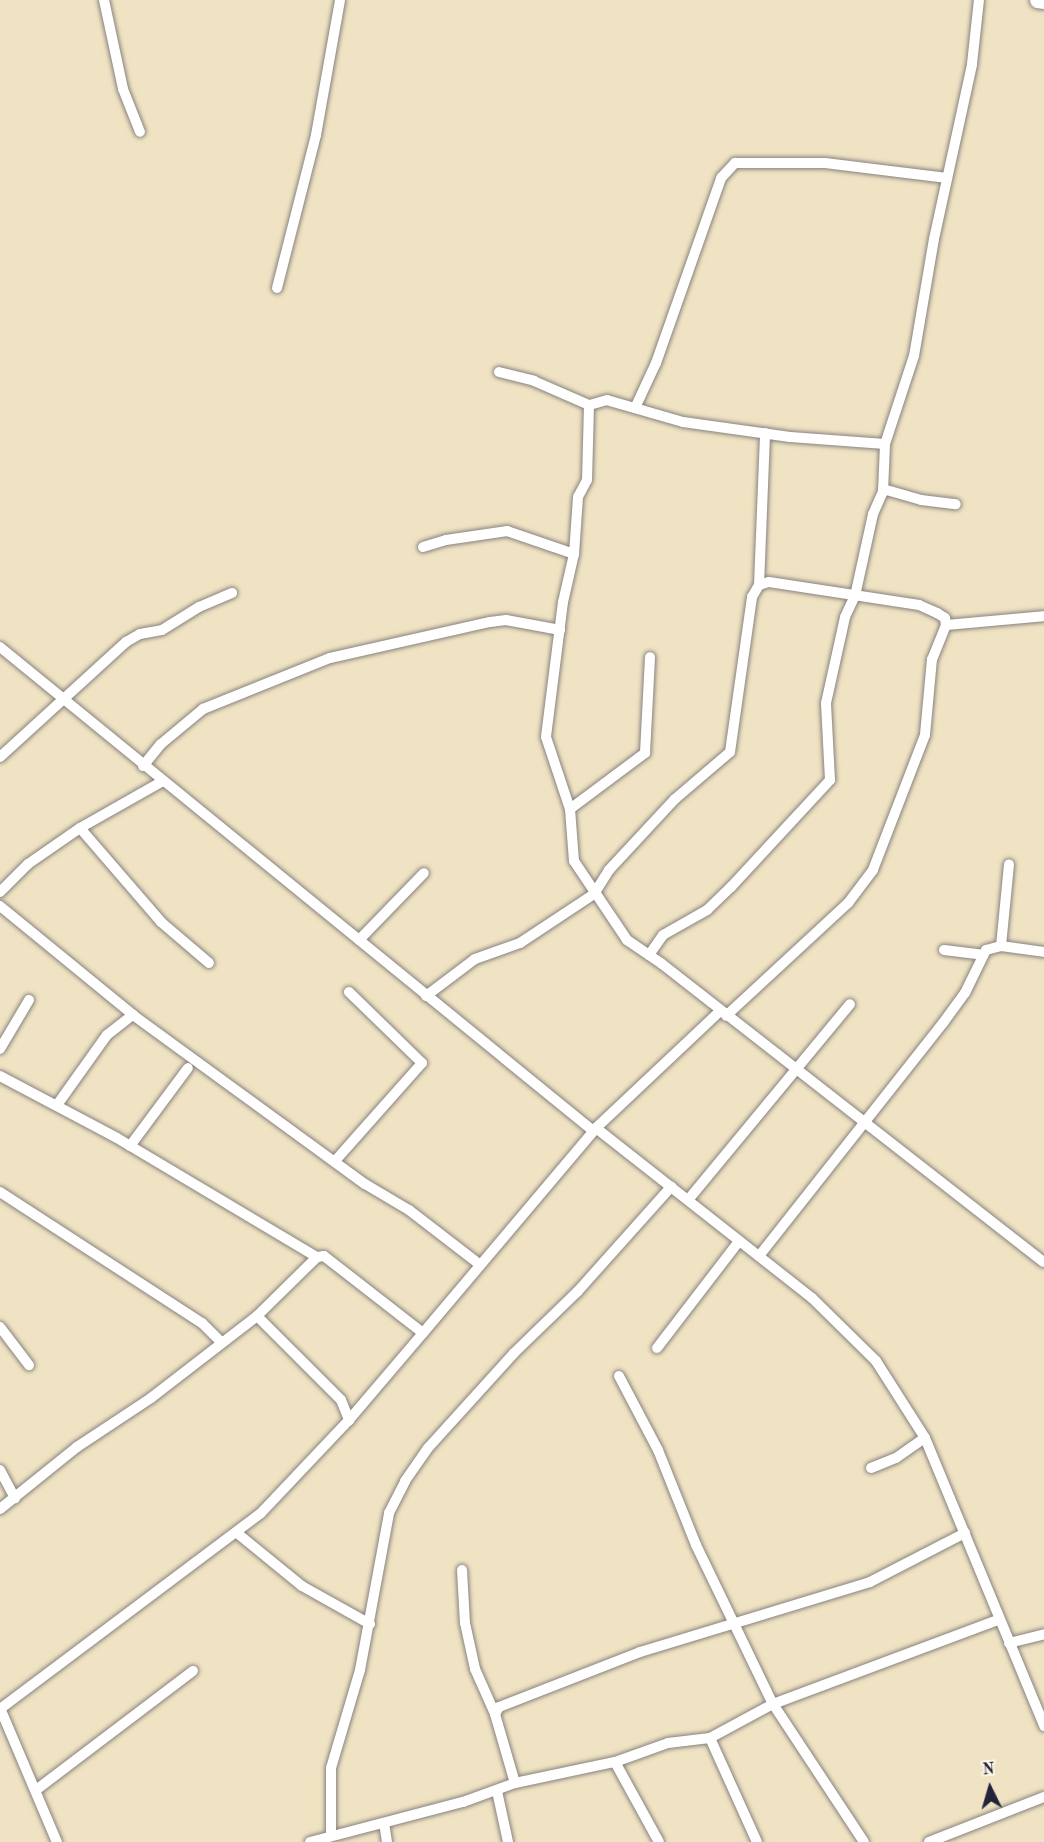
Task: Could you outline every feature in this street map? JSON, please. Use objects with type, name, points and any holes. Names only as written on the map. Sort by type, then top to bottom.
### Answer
[{"type":"street","points":[[104,0],[123,89],[140,132]]},
{"type":"street","points":[[277,288],[316,135],[340,0]]},
{"type":"street","points":[[649,955],[663,935],[707,910],[731,887],[830,780],[826,703],[845,617],[855,596],[883,489],[885,444],[914,356],[947,178],[972,64],[979,0]]},
{"type":"street","points":[[1036,0],[1044,2]]},
{"type":"street","points":[[636,408],[656,363],[721,178],[735,163],[825,164],[947,178]]},
{"type":"street","points":[[499,372],[534,381],[589,405],[607,400],[658,417],[765,433],[885,444]]},
{"type":"street","points":[[589,405],[587,480],[578,497],[574,554],[560,630],[546,737],[570,809],[574,861],[627,940],[1044,1262]]},
{"type":"street","points":[[426,996],[475,959],[520,943],[594,894],[609,870],[669,807],[730,752],[752,597],[759,585],[765,433]]},
{"type":"street","points":[[883,489],[921,500],[956,504]]},
{"type":"street","points":[[423,547],[446,540],[507,531],[574,554]]},
{"type":"street","points":[[57,1842],[0,1709],[237,1533],[349,1420],[594,1129],[848,903],[873,870],[922,745],[932,659],[946,625],[945,618],[919,605],[769,582],[759,585]]},
{"type":"street","points":[[0,757],[126,642],[140,634],[162,630],[199,607],[232,593]]},
{"type":"street","points":[[946,625],[1044,616]]},
{"type":"street","points":[[143,766],[161,744],[203,709],[330,658],[506,620],[560,630]]},
{"type":"street","points":[[0,647],[426,996],[812,1298],[876,1361],[925,1438],[1044,1726]]},
{"type":"street","points":[[570,809],[645,753],[651,657]]},
{"type":"street","points":[[0,892],[28,864],[80,828],[163,782]]},
{"type":"street","points":[[80,828],[161,922],[209,963]]},
{"type":"street","points":[[1001,946],[1009,864]]},
{"type":"street","points":[[358,940],[424,873]]},
{"type":"street","points":[[0,906],[133,1015],[335,1161],[409,1210],[479,1264]]},
{"type":"street","points":[[759,1256],[965,993],[982,955],[991,947],[1001,946],[1044,952]]},
{"type":"street","points":[[944,951],[982,955]]},
{"type":"street","points":[[335,1161],[422,1063],[349,992]]},
{"type":"street","points":[[0,1049],[29,1000]]},
{"type":"street","points":[[688,1200],[850,1004]]},
{"type":"street","points":[[57,1105],[107,1035],[133,1015]]},
{"type":"street","points":[[130,1146],[188,1068]]},
{"type":"street","points":[[0,1076],[130,1146],[316,1257]]},
{"type":"street","points":[[331,1836],[331,1768],[351,1705],[370,1624],[389,1513],[405,1481],[428,1448],[514,1353],[578,1291],[671,1187]]},
{"type":"street","points":[[0,1192],[202,1323],[222,1343]]},
{"type":"street","points":[[657,1348],[739,1240]]},
{"type":"street","points":[[0,1509],[77,1447],[151,1398],[257,1316],[316,1257],[324,1256],[423,1333]]},
{"type":"street","points":[[257,1316],[341,1400],[349,1420]]},
{"type":"street","points":[[0,1327],[29,1365]]},
{"type":"street","points":[[619,1376],[658,1450],[731,1622],[773,1704],[864,1842]]},
{"type":"street","points":[[871,1468],[896,1458],[925,1438]]},
{"type":"street","points":[[0,1470],[15,1498]]},
{"type":"street","points":[[237,1533],[302,1586],[370,1624]]},
{"type":"street","points":[[495,1714],[499,1707],[565,1679],[731,1622],[787,1610],[870,1582],[965,1533]]},
{"type":"street","points":[[462,1570],[467,1635],[475,1669],[495,1714],[515,1783]]},
{"type":"street","points":[[310,1842],[496,1791],[515,1783],[615,1762],[668,1743],[710,1738],[773,1704],[999,1620]]},
{"type":"street","points":[[1009,1643],[1044,1634]]},
{"type":"street","points":[[36,1790],[193,1671]]},
{"type":"street","points":[[710,1738],[757,1842]]},
{"type":"street","points":[[615,1762],[659,1842]]},
{"type":"street","points":[[496,1791],[508,1842]]},
{"type":"street","points":[[929,1842],[1044,1797]]},
{"type":"street","points":[[384,1823],[387,1842]]}]
